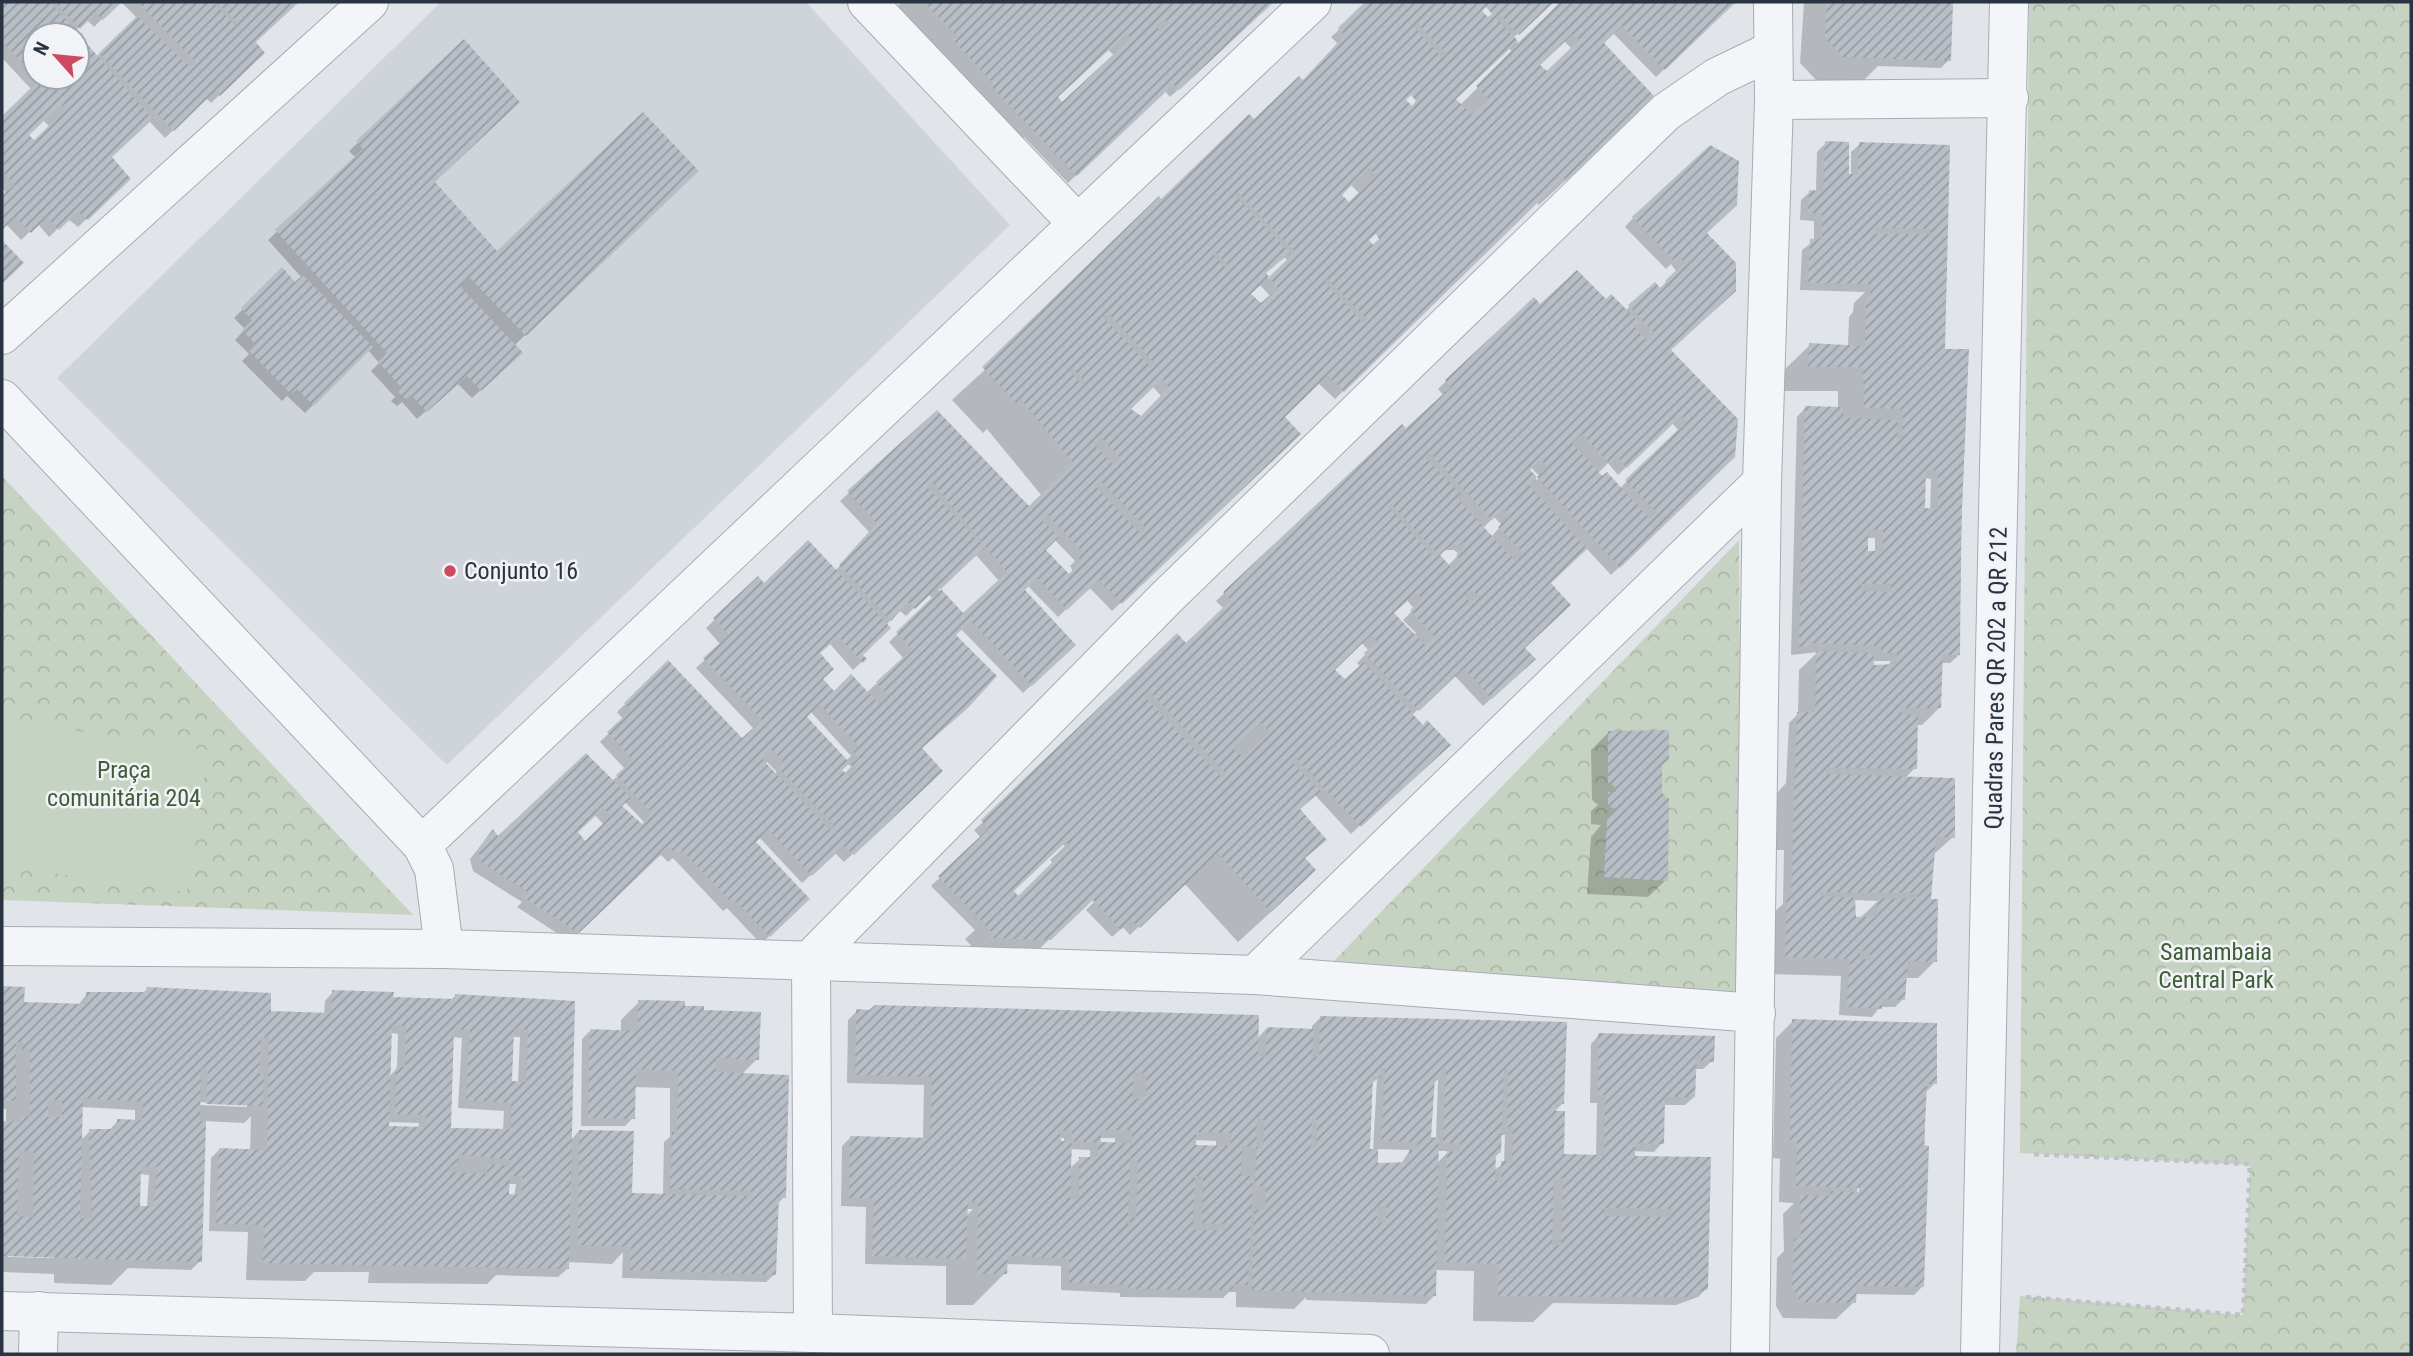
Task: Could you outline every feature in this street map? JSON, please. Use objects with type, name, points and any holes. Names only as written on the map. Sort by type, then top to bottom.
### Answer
[{"type":"street","points":[[2,335],[369,2]]},
{"type":"street","points":[[867,2],[1078,224]]},
{"type":"street","points":[[422,845],[1312,2]]},
{"type":"street","points":[[1750,1354],[1762,482],[1774,100],[1773,2]]},
{"type":"street","name":"Quadras Pares QR 202 a QR 212","points":[[1980,1354],[2009,2]]},
{"type":"street","points":[[813,1333],[811,959],[1166,598],[1666,112],[1717,77],[1773,50]]},
{"type":"street","points":[[1774,100],[2009,98]]},
{"type":"street","points":[[2,399],[422,845],[433,869],[444,949]]},
{"type":"street","points":[[1255,975],[1762,482]]},
{"type":"street","points":[[2,946],[444,949],[1255,975],[1755,1013]]},
{"type":"street","points":[[2,1311],[813,1333],[1073,1348],[1370,1354]]},
{"type":"street","points":[[38,1354],[39,1311]]},
{"type":"path","points":[[2020,1153],[2250,1164],[2243,1315],[2020,1296]]},
{"type":"shaded area","name":"Conjunto 16","points":[[441,2],[806,2],[1010,225],[447,765],[57,378]]},
{"type":"green space","name":"Samambaia Central Park","points":[[2029,2],[2411,2],[2411,1354],[2016,1354],[2020,1296],[2243,1315],[2250,1165],[2020,1153]]},
{"type":"green space","name":"Praça comunitária 204","points":[[2,476],[413,915],[2,900]]},
{"type":"green space","points":[[1739,540],[1742,999],[1334,961]]},
{"type":"green space","points":[[2,720],[208,750],[187,892],[2,866]]},
{"type":"building","points":[[2,2],[50,2],[67,21],[21,21],[21,61],[2,41]]},
{"type":"building","points":[[55,2],[122,2],[103,20],[96,13],[88,21],[73,21]]},
{"type":"building","points":[[138,2],[213,2],[235,25],[238,23],[217,2],[299,2],[256,42],[265,53],[220,96],[215,91],[174,131],[99,53],[137,16],[190,67],[196,62]]},
{"type":"building","points":[[924,2],[1216,2],[1220,6],[1225,2],[1274,2],[1179,90],[1174,84],[1077,176],[991,86],[994,84],[953,40],[957,36]],"holes":[[[1165,19],[1169,23],[1160,31],[1156,26]],[[1126,34],[1131,38],[1062,102],[1058,97]]]},
{"type":"building","points":[[1365,2],[1554,2],[1519,35],[1500,14],[1496,18],[1518,41],[1456,99],[1472,115],[1488,99],[1476,86],[1560,2],[1736,2],[1665,70],[1622,26],[1604,43],[1654,96],[1566,181],[1563,178],[1344,392],[1328,375],[1285,417],[1301,434],[1122,604],[1099,580],[1067,610],[1037,578],[1025,590],[1076,645],[1032,686],[971,621],[956,635],[997,676],[968,708],[922,748],[943,771],[854,855],[844,846],[812,876],[769,830],[756,842],[810,899],[770,937],[736,901],[733,904],[682,850],[677,854],[669,847],[579,933],[524,898],[529,893],[481,862],[478,849],[493,829],[498,836],[586,753],[631,798],[622,806],[642,824],[649,817],[651,812],[616,775],[633,760],[607,732],[631,710],[624,703],[668,660],[742,738],[762,720],[703,658],[729,635],[713,618],[758,576],[764,583],[808,540],[891,628],[863,655],[867,659],[863,663],[839,637],[820,653],[834,669],[823,679],[834,691],[851,674],[879,704],[888,695],[876,682],[912,649],[896,632],[941,589],[938,587],[915,609],[908,602],[891,621],[839,565],[877,523],[847,491],[937,410],[1029,506],[1073,463],[1020,398],[1016,403],[982,367],[1159,196],[1161,199],[1249,114],[1254,119],[1299,76],[1303,80],[1345,35],[1338,28]],"holes":[[[1486,7],[1492,14],[1488,17],[1482,11]],[[1417,23],[1447,54],[1442,58],[1414,27]],[[1573,34],[1579,40],[1547,71],[1540,65]],[[1411,95],[1416,101],[1412,106],[1406,100]],[[1369,168],[1376,175],[1349,202],[1342,195]],[[1237,192],[1295,252],[1269,277],[1266,273],[1290,253],[1235,195]],[[1376,234],[1379,239],[1373,245],[1369,240]],[[1215,251],[1228,266],[1226,268],[1212,253]],[[1269,277],[1278,288],[1261,303],[1251,294]],[[1327,279],[1367,319],[1363,323],[1325,282]],[[1108,313],[1155,364],[1151,367],[1103,317]],[[1072,368],[1086,382],[1083,385],[1069,371]],[[1162,379],[1169,387],[1141,416],[1131,409]],[[1101,437],[1120,457],[1113,465],[1094,444]],[[1101,481],[1146,528],[1141,534],[1095,486]],[[932,482],[1007,572],[963,613],[941,589],[985,547],[927,487]],[[1048,515],[1083,552],[1077,557],[1081,561],[1069,574],[1046,550],[1059,537],[1042,520]],[[819,704],[859,747],[853,752],[859,758],[851,764],[857,770],[850,777],[842,770],[850,763],[807,717]],[[771,749],[785,763],[778,768],[834,825],[830,830],[762,759]],[[604,808],[611,816],[585,841],[578,832]]]},
{"type":"building","points":[[1827,2],[1953,2],[1951,61],[1843,57],[1825,38]]},
{"type":"building","points":[[464,39],[520,102],[435,182],[497,251],[643,112],[699,171],[526,336],[469,277],[460,286],[523,353],[481,391],[467,376],[427,412],[411,395],[406,399],[398,392],[402,388],[378,362],[387,353],[275,230],[363,149],[356,141]]},
{"type":"building","points":[[91,49],[153,119],[112,157],[131,179],[88,220],[78,212],[59,230],[47,217],[31,233],[15,217],[2,230],[2,195],[15,185],[2,171],[2,116],[28,91],[91,91]],"holes":[[[62,104],[66,109],[34,140],[29,135]]]},
{"type":"building","points":[[1825,141],[1849,142],[1849,174],[1858,174],[1859,142],[1950,145],[1945,349],[1969,349],[1961,531],[1960,655],[1943,655],[1941,708],[1902,708],[1902,714],[1918,715],[1917,769],[1826,768],[1827,774],[1955,778],[1955,838],[1936,837],[1931,899],[1938,899],[1937,962],[1908,961],[1905,1000],[1882,999],[1882,1009],[1846,1007],[1850,959],[1785,957],[1787,897],[1791,897],[1797,712],[1815,712],[1816,651],[1873,653],[1874,665],[1897,664],[1897,653],[1881,653],[1881,646],[1810,643],[1810,647],[1799,647],[1805,406],[1844,407],[1843,418],[1898,420],[1897,439],[1902,439],[1903,409],[1864,408],[1863,367],[1808,367],[1809,343],[1865,346],[1866,297],[1870,297],[1871,284],[1808,283],[1810,239],[1822,238],[1822,213],[1808,213],[1809,190],[1823,191]],"holes":[[[1876,228],[1931,229],[1930,234],[1876,234]],[[1926,470],[1938,471],[1938,509],[1925,508]],[[1868,530],[1883,530],[1883,551],[1868,551]],[[1861,584],[1891,584],[1891,592],[1861,591]],[[1820,892],[1917,893],[1917,899],[1878,898],[1877,916],[1856,917],[1855,898],[1820,896]],[[1860,951],[1870,951],[1870,960],[1860,959]]]},
{"type":"building","points":[[1710,145],[1739,161],[1737,205],[1707,233],[1736,263],[1736,291],[1671,350],[1738,419],[1735,457],[1620,568],[1537,477],[1529,485],[1587,549],[1551,583],[1571,605],[1525,648],[1536,659],[1492,699],[1464,668],[1419,711],[1364,653],[1377,642],[1371,635],[1335,670],[1345,679],[1364,662],[1423,725],[1427,720],[1451,745],[1361,827],[1296,758],[1291,762],[1321,791],[1300,809],[1327,840],[1305,858],[1316,870],[1271,912],[1218,853],[1140,928],[1132,920],[1121,930],[1093,900],[1051,940],[988,938],[993,933],[938,876],[988,829],[981,820],[1177,633],[1186,643],[1231,600],[1223,592],[1402,424],[1406,428],[1451,387],[1445,380],[1534,297],[1540,304],[1577,270],[1606,299],[1611,294],[1639,322],[1634,327],[1647,341],[1655,334],[1628,305],[1655,282],[1661,289],[1668,283],[1665,281],[1685,262],[1680,257],[1675,262],[1632,217]],"holes":[[[1681,416],[1686,422],[1625,480],[1656,512],[1650,519],[1607,472],[1602,476],[1572,443],[1582,434],[1610,464],[1617,456],[1627,468]],[[1430,453],[1492,520],[1503,509],[1510,516],[1498,527],[1523,553],[1515,561],[1457,498],[1461,494],[1426,458]],[[1541,460],[1548,467],[1537,477],[1530,470]],[[1391,504],[1436,552],[1432,555],[1388,506]],[[1463,542],[1466,545],[1456,555],[1462,561],[1453,569],[1440,555],[1453,543],[1459,546]],[[1472,590],[1478,596],[1470,603],[1465,596]],[[1416,593],[1422,600],[1410,610],[1435,637],[1425,645],[1394,613]],[[1149,691],[1226,773],[1222,778],[1144,696]],[[1261,723],[1270,732],[1243,757],[1233,748]],[[1066,842],[1070,845],[1018,896],[1014,891]]]},
{"type":"building","points":[[2,240],[24,263],[2,284]]},
{"type":"building","points":[[282,267],[295,282],[303,275],[373,347],[314,406],[297,389],[291,394],[249,351],[256,345],[242,330],[252,320],[241,308]]},
{"type":"building","points":[[1669,730],[1669,760],[1662,764],[1662,793],[1669,799],[1668,881],[1604,877],[1607,818],[1616,808],[1608,807],[1608,792],[1616,792],[1616,788],[1608,782],[1608,731]]},
{"type":"building","points":[[2,986],[25,987],[24,1002],[86,1004],[86,992],[146,992],[147,987],[271,993],[271,1011],[331,1013],[332,990],[394,992],[393,997],[455,999],[455,994],[575,1001],[569,1269],[263,1263],[264,1225],[216,1224],[219,1148],[267,1150],[269,1038],[261,1037],[259,1074],[264,1074],[263,1106],[206,1104],[208,1071],[201,1068],[200,1121],[206,1121],[202,1262],[2,1256],[2,1121],[20,1122],[20,1116],[30,1116],[30,1049],[22,1050],[23,1043],[16,1042],[16,1101],[2,1101]],"holes":[[[392,1025],[406,1026],[405,1067],[396,1067],[395,1114],[426,1115],[426,1127],[389,1126]],[[454,1029],[470,1030],[466,1100],[511,1103],[511,1129],[451,1128]],[[514,1029],[528,1029],[526,1082],[512,1081]],[[83,1098],[143,1102],[142,1120],[117,1119],[117,1129],[89,1129],[92,1218],[80,1219]],[[48,1100],[62,1100],[62,1117],[48,1117]],[[19,1151],[34,1151],[33,1217],[17,1216]],[[459,1154],[510,1160],[510,1166],[487,1164],[487,1174],[450,1172],[450,1166],[457,1166]],[[141,1166],[157,1167],[154,1206],[140,1206]],[[510,1176],[523,1176],[521,1195],[509,1194]]]},
{"type":"building","points":[[638,1000],[685,1001],[685,1006],[704,1006],[704,1010],[761,1012],[759,1060],[716,1058],[716,1072],[789,1075],[786,1198],[779,1197],[776,1275],[630,1270],[631,1247],[578,1245],[579,1130],[634,1131],[632,1193],[751,1196],[751,1191],[670,1189],[672,1132],[677,1132],[678,1071],[636,1069],[635,1119],[588,1118],[590,1029],[638,1031]]},
{"type":"building","points":[[875,1005],[1259,1015],[1258,1056],[1265,1057],[1267,1027],[1314,1029],[1312,1056],[1319,1057],[1320,1016],[1567,1022],[1564,1104],[1556,1104],[1556,1111],[1565,1111],[1564,1154],[1604,1155],[1605,1095],[1598,1095],[1598,1033],[1715,1036],[1714,1062],[1701,1061],[1701,1054],[1697,1054],[1695,1097],[1665,1097],[1664,1144],[1635,1143],[1635,1156],[1711,1157],[1708,1289],[1686,1297],[1498,1296],[1499,1264],[1445,1262],[1447,1151],[1460,1152],[1460,1144],[1443,1143],[1446,1068],[1442,1068],[1441,1079],[1435,1078],[1431,1137],[1439,1138],[1436,1296],[1252,1290],[1254,1209],[1265,1210],[1266,1186],[1255,1186],[1256,1147],[1242,1146],[1241,1176],[1253,1176],[1248,1285],[1234,1284],[1233,1290],[1128,1289],[1128,1285],[1069,1282],[1069,1258],[1008,1256],[1007,1274],[977,1274],[978,1201],[968,1201],[966,1259],[872,1256],[874,1199],[849,1198],[850,1136],[930,1138],[932,1077],[855,1075],[856,1009],[869,1010]],"holes":[[[1381,1067],[1385,1067],[1381,1141],[1418,1142],[1417,1150],[1409,1150],[1409,1162],[1378,1163],[1378,1149],[1370,1149],[1373,1077],[1381,1077]],[[1504,1070],[1508,1070],[1507,1127],[1513,1127],[1512,1161],[1501,1161],[1501,1181],[1495,1181],[1496,1153],[1501,1153]],[[1134,1072],[1146,1073],[1146,1096],[1132,1101]],[[1257,1119],[1264,1120],[1263,1146],[1256,1147]],[[1312,1119],[1317,1120],[1316,1148],[1311,1148]],[[1072,1130],[1072,1141],[1061,1141],[1060,1131]],[[1101,1130],[1132,1130],[1132,1143],[1101,1142]],[[1196,1132],[1231,1133],[1231,1146],[1196,1145]],[[1072,1141],[1098,1143],[1098,1157],[1079,1157],[1079,1198],[1070,1199]],[[1130,1156],[1132,1161],[1138,1160],[1136,1217],[1130,1218],[1128,1227]],[[1195,1176],[1203,1176],[1202,1223],[1225,1224],[1225,1230],[1193,1230]],[[1563,1178],[1561,1245],[1552,1246],[1554,1180]],[[1377,1206],[1386,1206],[1386,1223],[1377,1223]],[[1605,1208],[1672,1209],[1671,1217],[1604,1216]]]},
{"type":"building","points":[[1792,1019],[1937,1023],[1937,1084],[1927,1084],[1924,1145],[1929,1146],[1924,1287],[1857,1286],[1856,1303],[1801,1302],[1792,1288],[1794,1239],[1801,1239],[1800,1195],[1830,1196],[1830,1191],[1859,1192],[1859,1188],[1796,1186],[1797,1142],[1790,1141]]},
{"type":"place","name":"Conjunto 16","points":[[450,571]]}]
